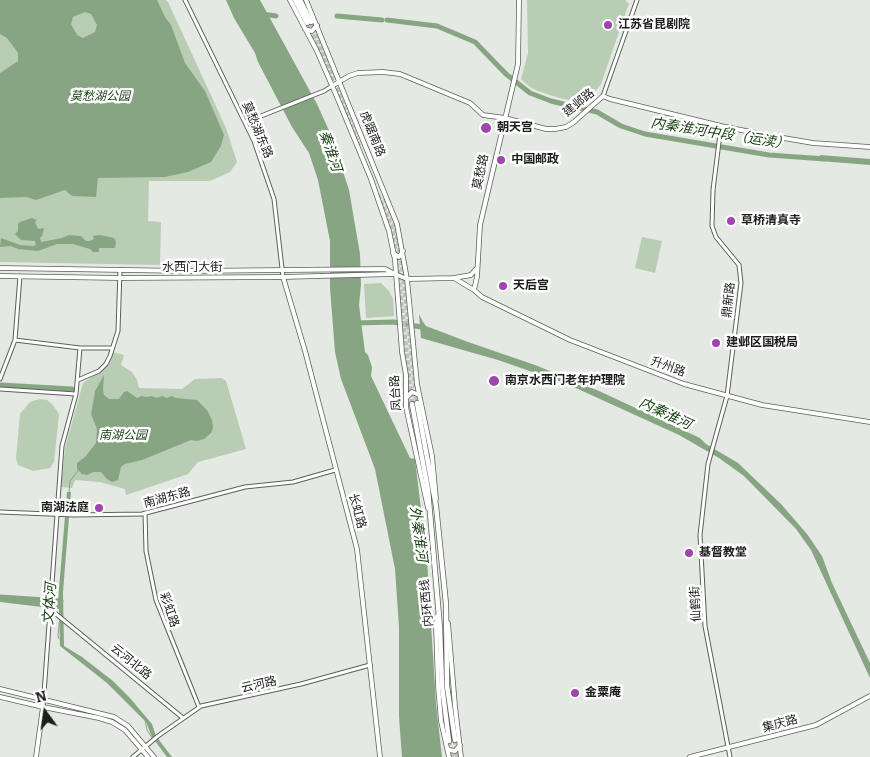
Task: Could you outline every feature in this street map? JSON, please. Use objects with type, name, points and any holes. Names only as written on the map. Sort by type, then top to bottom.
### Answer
[{"type":"highway","points":[[295,0],[309,23],[300,0]]},
{"type":"highway","name":"内环西线","points":[[414,403],[436,506],[446,604],[446,662],[452,741],[442,686],[428,490],[414,403]]},
{"type":"main road","name":"虎踞南路","points":[[290,0],[317,51],[386,220],[395,274]]},
{"type":"main road","name":"虎踞南路","points":[[306,0],[397,224],[407,279]]},
{"type":"main road","name":"莫愁路","points":[[474,290],[480,225],[517,71],[520,47],[519,0]]},
{"type":"main road","points":[[305,30],[312,30],[317,24]]},
{"type":"main road","name":"建邺路","points":[[332,86],[340,80],[358,73],[400,74],[470,103],[483,115],[505,118],[546,129],[566,127],[603,96],[720,126],[800,142],[870,147]]},
{"type":"main road","points":[[393,253],[399,257],[403,251]]},
{"type":"main road","points":[[395,274],[407,279],[454,278],[471,275],[477,267]]},
{"type":"main road","name":"水西门大街","points":[[0,268],[186,272],[282,269],[384,269],[395,274]]},
{"type":"main road","name":"水西门大街","points":[[0,276],[120,278],[395,274]]},
{"type":"main road","name":"凤台路","points":[[395,274],[406,375],[406,399],[428,509]]},
{"type":"main road","name":"长虹路","points":[[283,277],[305,350],[357,549],[380,757]]},
{"type":"main road","points":[[454,278],[474,290]]},
{"type":"main road","name":"凤台路","points":[[407,279],[411,338],[419,395],[435,477],[436,506]]},
{"type":"main road","name":"升州路","points":[[474,290],[482,297],[570,340],[684,384],[762,405],[870,422]]},
{"type":"main road","points":[[406,399],[412,392],[419,395]]},
{"type":"main road","points":[[446,604],[461,757]]},
{"type":"main road","points":[[438,611],[436,626],[437,670],[441,721],[449,757]]},
{"type":"main road","points":[[0,689],[114,717],[128,726],[148,757]]},
{"type":"main road","points":[[0,696],[112,722],[125,730],[154,757]]},
{"type":"main road","name":"集庆路","points":[[690,757],[816,725],[870,696]]},
{"type":"main road","points":[[36,757],[43,707]]},
{"type":"main road","points":[[447,748],[455,750],[460,744]]},
{"type":"street","name":"莫愁湖东路","points":[[185,0],[246,122],[274,199],[283,277]]},
{"type":"street","points":[[603,96],[637,0]]},
{"type":"street","points":[[246,122],[324,91],[332,86]]},
{"type":"street","name":"鼎新路","points":[[720,126],[713,190],[713,232],[737,261],[740,272],[727,396]]},
{"type":"street","points":[[78,380],[99,371],[106,364],[118,331],[120,270]]},
{"type":"street","points":[[0,379],[15,340],[20,276]]},
{"type":"street","points":[[15,340],[80,348],[112,348]]},
{"type":"street","points":[[43,707],[62,446],[76,394],[80,348]]},
{"type":"street","points":[[0,389],[76,394]]},
{"type":"street","name":"仙鹤街","points":[[727,396],[709,458],[700,535],[705,619],[730,757]]},
{"type":"street","name":"南湖东路","points":[[0,512],[74,515],[145,513],[245,487],[293,482],[335,470]]},
{"type":"street","name":"彩虹路","points":[[145,513],[146,551],[156,600],[199,707]]},
{"type":"street","name":"云河北路","points":[[50,608],[183,718]]},
{"type":"street","name":"云河路","points":[[132,757],[199,707],[370,666]]},
{"type":"green space","name":"莫愁湖公园","points":[[0,0],[166,0],[168,2],[226,128],[237,162],[230,172],[210,181],[149,181],[148,221],[161,222],[160,265],[0,262]]},
{"type":"green space","name":"朝天宫","points":[[527,0],[626,0],[629,3],[601,84],[586,103],[559,98],[538,91],[521,79],[528,53]]},
{"type":"green space","points":[[642,237],[662,241],[655,273],[635,268]]},
{"type":"green space","points":[[381,283],[389,291],[393,299],[394,316],[366,318],[364,284]]},
{"type":"green space","name":"南湖公园","points":[[113,352],[124,355],[121,365],[132,372],[139,388],[182,389],[195,379],[222,378],[226,381],[246,449],[198,462],[188,474],[126,495],[125,489],[100,482],[75,480],[72,488],[61,487],[65,448],[83,383],[100,371]]},
{"type":"green space","points":[[39,399],[47,400],[59,414],[54,462],[50,468],[33,471],[18,465],[16,458],[20,414],[30,402]]},
{"type":"water","name":"莫愁湖公园","points":[[0,0],[157,0],[171,25],[185,63],[205,91],[224,135],[221,146],[211,162],[188,172],[165,177],[98,178],[96,197],[72,196],[65,190],[36,200],[26,197],[0,198],[0,73],[18,61],[18,53],[7,38],[0,34]],"holes":[[[85,12],[91,14],[97,25],[95,32],[83,38],[77,35],[71,24],[73,17]]]},
{"type":"water","points":[[226,0],[260,0],[317,104],[331,135],[349,190],[360,254],[361,285],[359,305],[365,352],[372,367],[371,376],[410,458],[415,459],[427,559],[436,704],[442,757],[402,757],[399,717],[399,627],[395,569],[375,469],[341,379],[335,352],[330,288],[330,241],[318,180],[309,153],[292,127]]},
{"type":"water","points":[[820,155],[870,159],[870,165],[820,161]]},
{"type":"water","points":[[32,218],[37,220],[35,222],[38,229],[44,228],[40,238],[41,242],[69,235],[81,236],[86,241],[90,241],[94,239],[93,236],[100,235],[114,238],[116,242],[115,248],[99,248],[99,252],[93,252],[90,249],[73,244],[57,244],[38,251],[18,249],[11,246],[0,247],[1,238],[20,245],[36,245],[35,241],[21,240],[15,234],[18,231],[18,224],[20,222]]},
{"type":"water","points":[[419,314],[426,326],[535,365],[599,391],[700,438],[706,444],[738,463],[781,504],[807,534],[822,556],[832,583],[870,663],[870,678],[811,550],[796,529],[744,476],[719,458],[679,435],[567,384],[498,360],[421,338]]},
{"type":"water","points":[[104,375],[104,395],[109,399],[119,399],[127,391],[137,398],[142,396],[156,398],[162,396],[167,398],[172,396],[197,400],[207,410],[212,420],[213,428],[211,433],[204,439],[191,440],[142,460],[125,464],[121,467],[118,480],[112,482],[101,472],[93,472],[87,475],[82,474],[77,469],[77,463],[85,457],[96,443],[97,429],[91,414],[95,391]]},
{"type":"water","points":[[67,492],[71,492],[63,592],[64,646],[82,657],[113,681],[130,698],[152,724],[156,736],[172,757],[167,757],[152,737],[146,722],[107,683],[60,646],[59,609],[0,602],[0,597],[58,601]]},
{"type":"waterway","points":[[262,14],[276,16]]},
{"type":"waterway","points":[[337,16],[382,20]]},
{"type":"waterway","name":"内秦淮河中段（运渎）","points":[[387,20],[437,26],[475,42],[506,74],[530,93],[551,101],[597,112],[621,126],[645,134],[769,155],[825,159]]},
{"type":"waterway","name":"内秦淮河","points":[[355,323],[394,322],[421,327],[425,330]]},
{"type":"waterway","points":[[1,385],[72,389]]},
{"type":"waterway","name":"文体河","points":[[69,492],[70,481],[78,471]]},
{"type":"waterway","points":[[0,597],[61,601]]},
{"type":"waterway","name":"文体河","points":[[59,623],[59,639]]},
{"type":"waterway","name":"文体河","points":[[145,720],[147,730],[153,739]]},
{"type":"tunnel","points":[[311,22],[334,73]]},
{"type":"tunnel","points":[[307,23],[338,92],[359,146]]},
{"type":"tunnel","points":[[378,195],[392,229],[412,404]]},
{"type":"tunnel","points":[[385,198],[396,227],[402,265],[417,403]]},
{"type":"tunnel","points":[[455,740],[457,757]]},
{"type":"tunnel","points":[[449,741],[452,757]]},
{"type":"place","name":"江苏省昆剧院","points":[[608,25]]},
{"type":"place","name":"朝天宫","points":[[486,128]]},
{"type":"place","name":"中国邮政","points":[[501,160]]},
{"type":"place","name":"草桥清真寺","points":[[731,221]]},
{"type":"place","name":"天后宫","points":[[503,286]]},
{"type":"place","name":"建邺区国税局","points":[[716,343]]},
{"type":"place","name":"南京水西门老年护理院","points":[[494,381]]},
{"type":"place","name":"南湖法庭","points":[[99,508]]},
{"type":"place","name":"基督教堂","points":[[689,553]]},
{"type":"place","name":"金粟庵","points":[[575,693]]},
{"type":"water label","name":"秦淮河","points":[[330,151]]},
{"type":"water label","name":"外秦淮河","points":[[418,534]]}]
